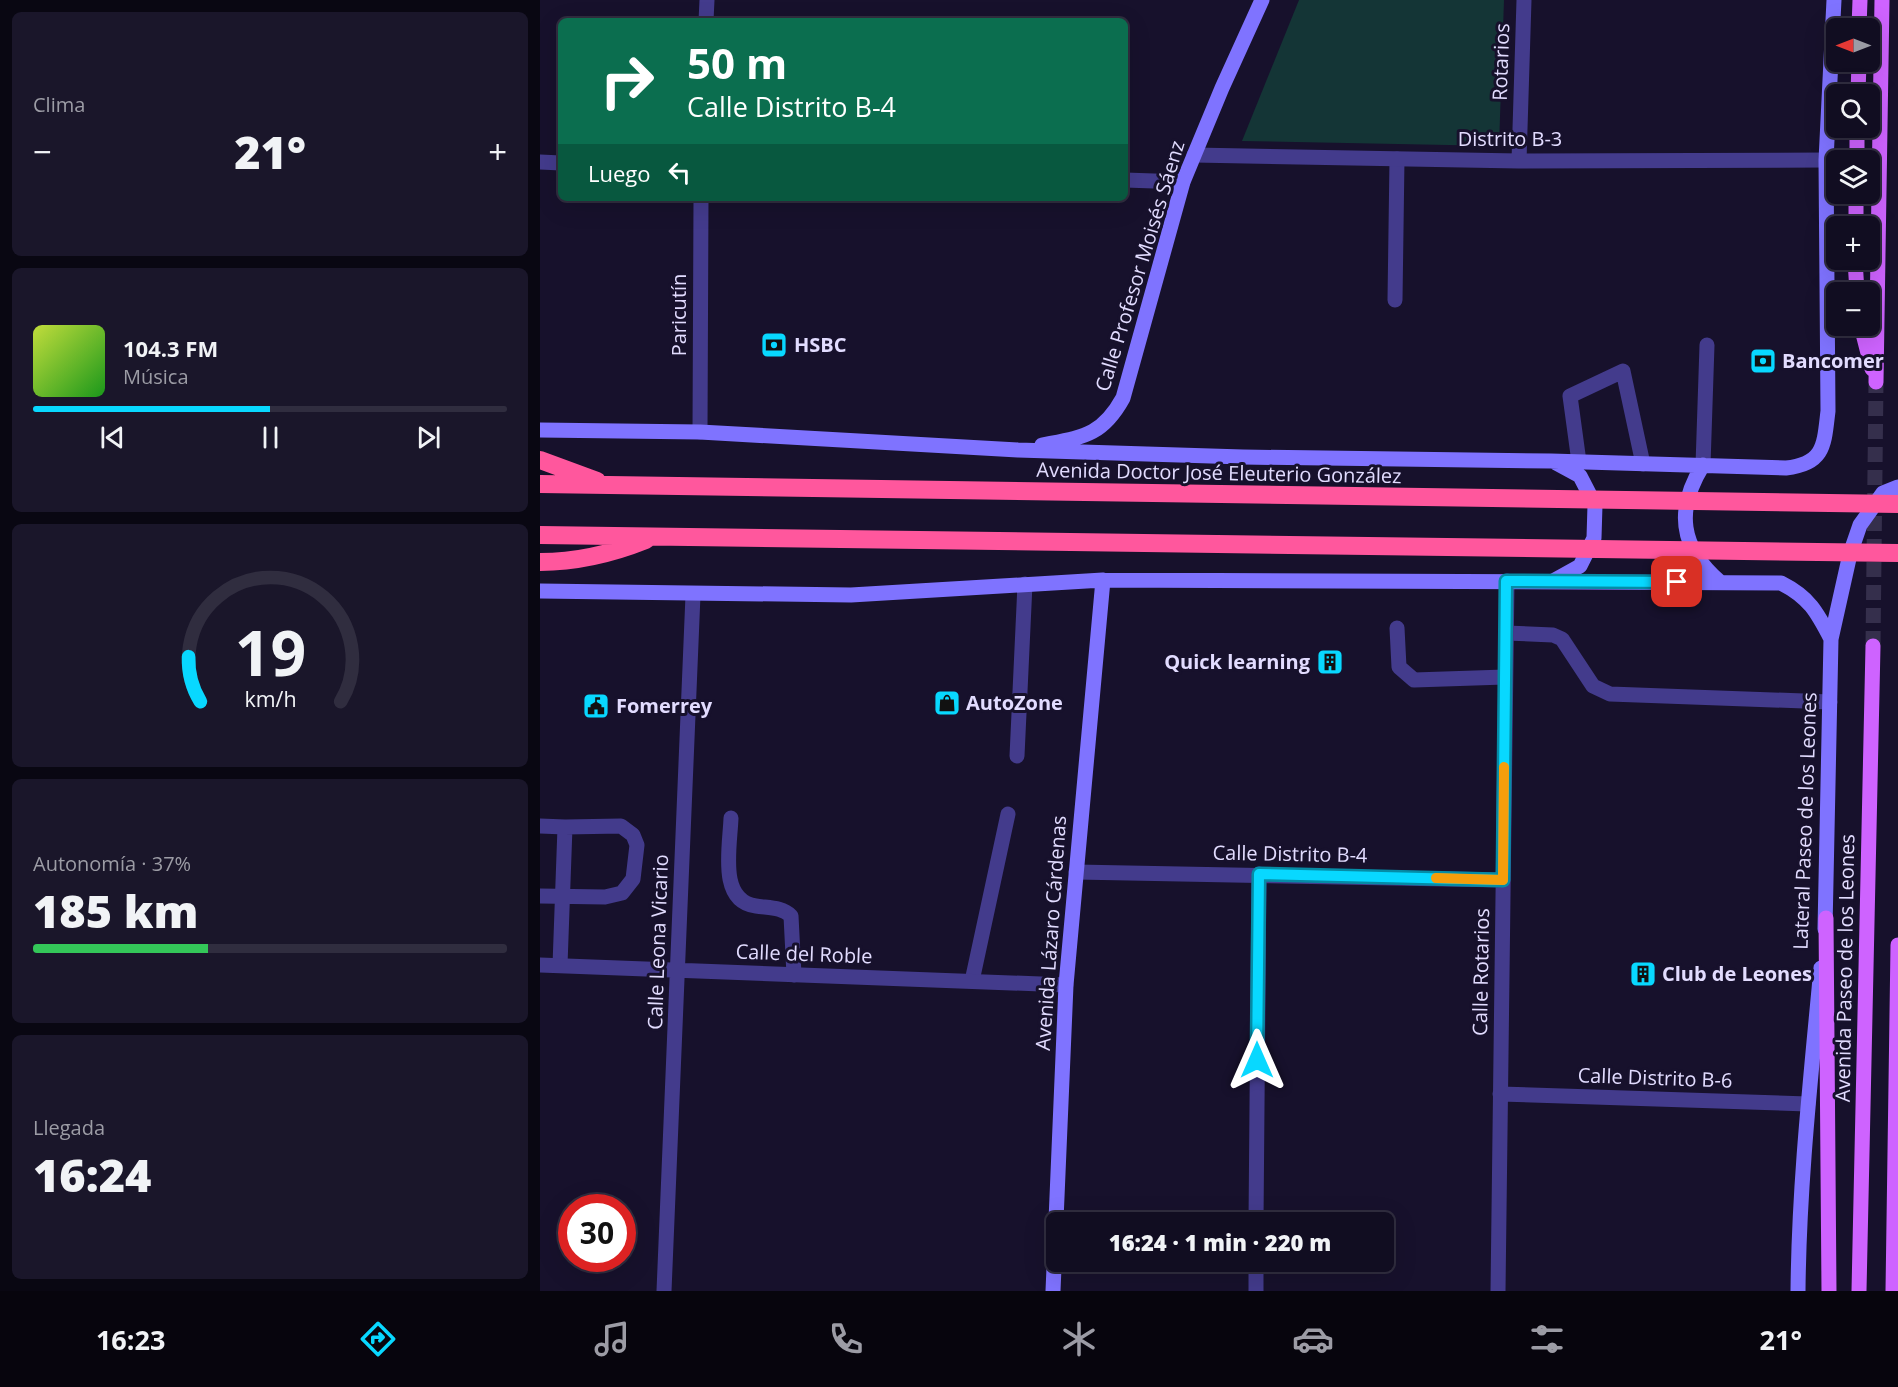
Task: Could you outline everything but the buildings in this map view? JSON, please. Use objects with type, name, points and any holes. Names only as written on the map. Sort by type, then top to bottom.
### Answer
[{"type":"highway","points":[[540,460],[607,485]]},
{"type":"highway","name":"Avenida Doctor José Eleuterio González","points":[[540,484],[1286,497],[1898,504]]},
{"type":"highway","points":[[540,535],[1898,553]]},
{"type":"highway","points":[[540,562],[576,560],[614,553],[656,537]]},
{"type":"main road","points":[[1859,18],[1860,0]]},
{"type":"main road","points":[[1878,282],[1882,0]]},
{"type":"main road","points":[[1864,336],[1876,382],[1877,336]]},
{"type":"main road","name":"Avenida Paseo de los Leones","points":[[1859,1291],[1873,646]]},
{"type":"main road","points":[[1826,918],[1829,1291]]},
{"type":"main road","points":[[1893,1291],[1898,945]]},
{"type":"street","points":[[706,18],[707,0]]},
{"type":"street","name":"Calle Profesor Moisés Sáenz","points":[[1018,450],[1073,439],[1098,430],[1112,419],[1124,398],[1183,182],[1262,0]]},
{"type":"street","name":"Rotarios","points":[[1519,161],[1524,0]]},
{"type":"street","points":[[1826,150],[1834,0]]},
{"type":"street","name":"Distrito B-3","points":[[1194,155],[1519,161],[1826,160]]},
{"type":"street","points":[[1395,300],[1397,159]]},
{"type":"street","points":[[540,162],[558,163]]},
{"type":"street","points":[[1128,180],[1183,182]]},
{"type":"street","name":"Paricutín","points":[[700,432],[701,201]]},
{"type":"street","points":[[540,430],[700,432],[1018,450],[1243,457],[1551,461],[1786,468],[1805,466],[1818,456],[1825,440],[1828,411],[1826,204]]},
{"type":"street","points":[[1707,345],[1703,465],[1689,490],[1684,518],[1688,538],[1701,565],[1720,582]]},
{"type":"street","points":[[1579,462],[1570,396],[1623,371],[1643,464]]},
{"type":"street","points":[[1550,582],[1581,566],[1594,538],[1595,506],[1580,476],[1551,461]]},
{"type":"street","name":"Lateral Paseo de los Leones","points":[[1798,1291],[1798,1232],[1826,918],[1831,639],[1850,554],[1860,525],[1883,493],[1898,488]]},
{"type":"street","points":[[540,591],[693,595],[851,595],[1103,580],[1781,583],[1801,593],[1818,615],[1831,639]]},
{"type":"street","name":"Avenida Lázaro Cárdenas","points":[[1053,1291],[1066,985],[1103,580]]},
{"type":"street","name":"Calle Rotarios","points":[[1498,1291],[1506,581]]},
{"type":"street","points":[[1017,756],[1025,585]]},
{"type":"street","name":"Calle Leona Vicario","points":[[664,1291],[693,595]]},
{"type":"street","points":[[1397,628],[1399,667],[1413,680],[1505,677]]},
{"type":"street","points":[[1506,633],[1553,635],[1562,639],[1593,686],[1610,694],[1830,702]]},
{"type":"street","points":[[972,981],[1008,814]]},
{"type":"street","points":[[731,818],[729,875],[733,893],[745,905],[785,910],[791,916],[794,975]]},
{"type":"street","points":[[540,826],[621,826],[633,835],[637,845],[633,879],[622,893],[605,897],[540,896]]},
{"type":"street","points":[[560,965],[564,827]]},
{"type":"street","name":"Calle Distrito B-4","points":[[1076,872],[1503,880]]},
{"type":"street","points":[[1256,1212],[1259,874]]},
{"type":"street","name":"Calle del Roble","points":[[540,965],[1066,985]]},
{"type":"street","name":"Calle Distrito B-6","points":[[1500,1094],[1808,1104]]},
{"type":"street","points":[[1256,1272],[1256,1291]]},
{"type":"green space","points":[[1299,0],[1504,0],[1499,146],[1242,141]]},
{"type":"tunnel","points":[[1873,646],[1876,382]]},
{"type":"slow traffic","points":[[1436,878],[1503,880],[1504,767]]},
{"type":"place","name":"HSBC","points":[[774,345]]},
{"type":"place","name":"Bancomer","points":[[1763,361]]},
{"type":"place","name":"Quick learning","points":[[1330,662]]},
{"type":"place","name":"AutoZone","points":[[947,703]]},
{"type":"place","name":"Fomerrey","points":[[596,706]]},
{"type":"place","name":"Club de Leones","points":[[1643,974]]},
{"type":"route","points":[[1257,1060],[1259,874],[1503,880],[1506,581],[1677,582]]}]
